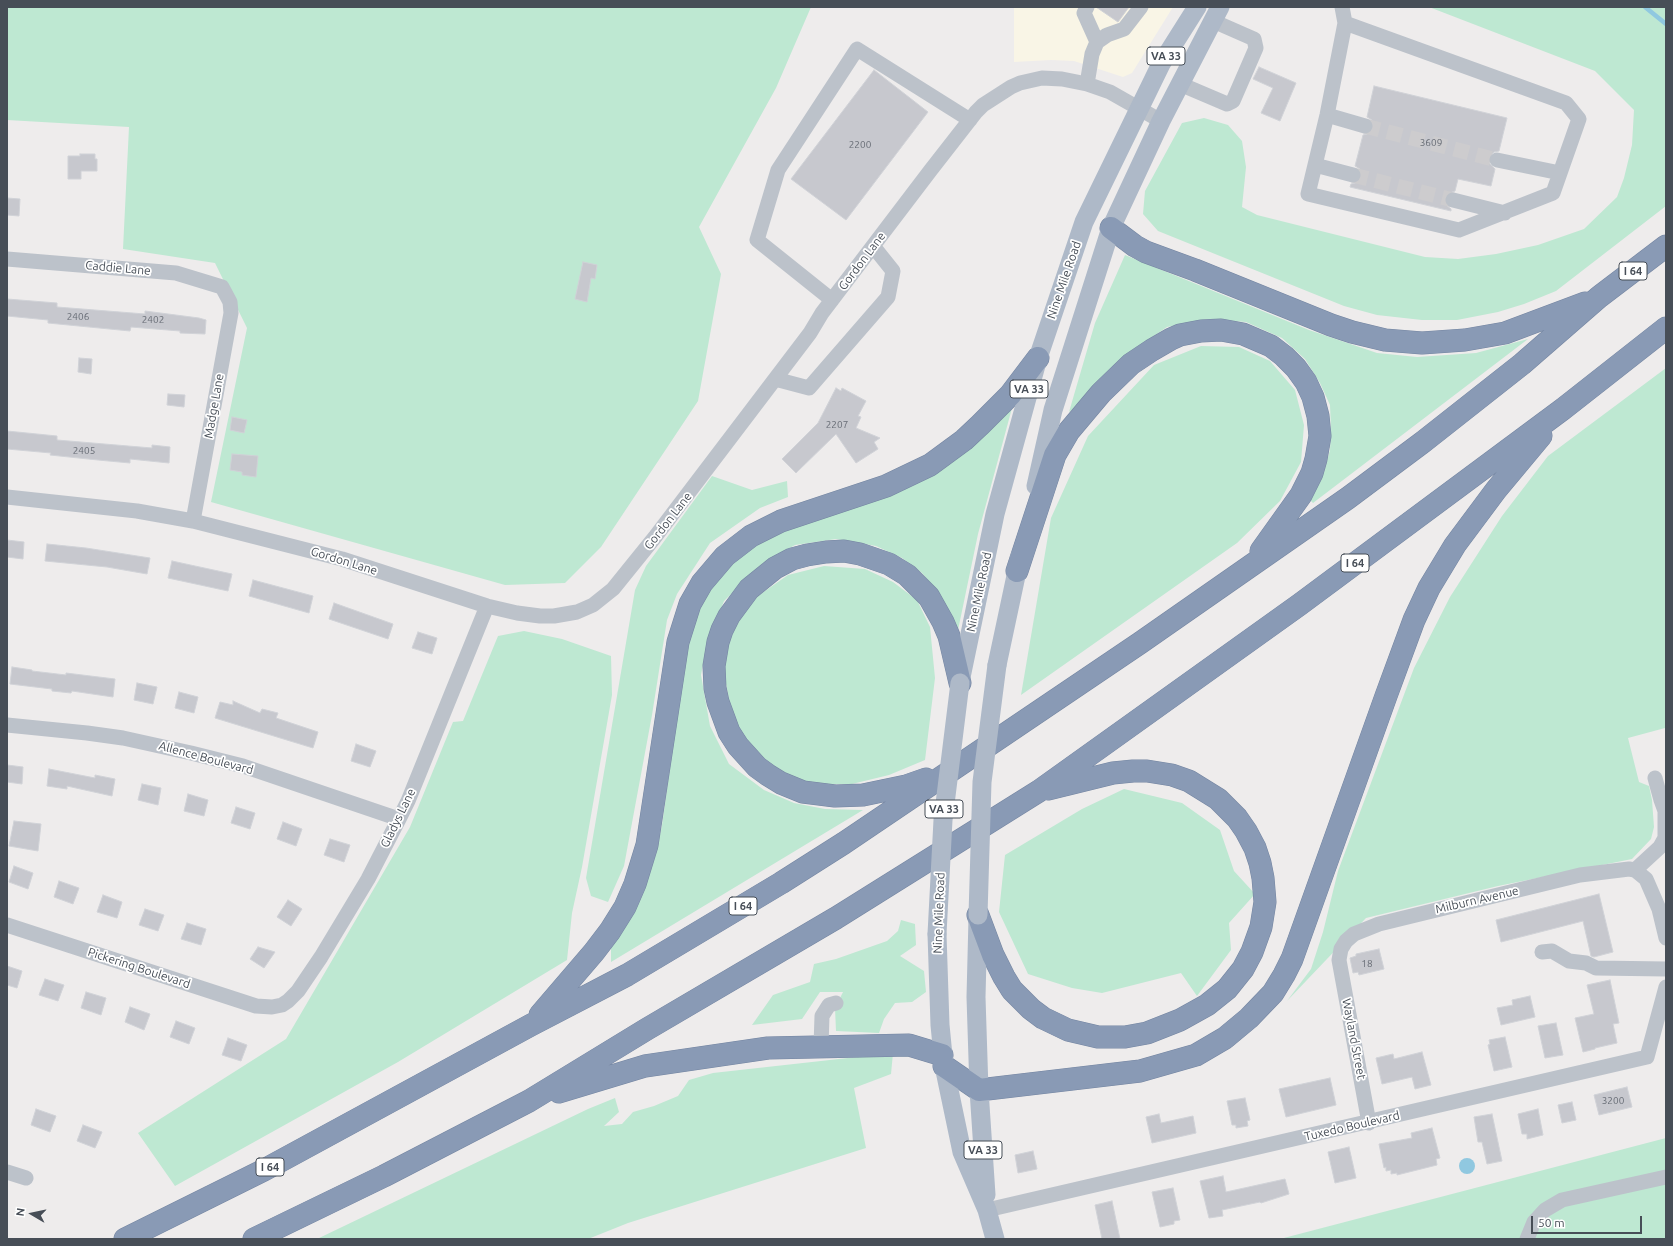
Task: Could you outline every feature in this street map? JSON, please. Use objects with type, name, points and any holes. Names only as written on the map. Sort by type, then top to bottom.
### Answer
[{"type":"highway","points":[[1111,228],[1135,246],[1146,252],[1195,270],[1331,325],[1385,340],[1410,343],[1429,343],[1465,340],[1505,333],[1599,297]]},
{"type":"highway","name":"I 64","points":[[125,1239],[277,1163],[531,1025],[627,975],[781,883],[844,843],[1140,643],[1251,564],[1348,498],[1423,442],[1522,364],[1599,297],[1666,246]]},
{"type":"highway","name":"I 64","points":[[254,1239],[377,1180],[529,1101],[836,918],[1039,791],[1299,605],[1563,409],[1666,328]]},
{"type":"highway","points":[[1017,571],[1055,455],[1069,431],[1096,398],[1131,364],[1152,350],[1180,335],[1201,331],[1221,330],[1243,334],[1260,340],[1284,356],[1296,368],[1306,382],[1313,397],[1318,416],[1320,436],[1312,473],[1301,495],[1251,564]]},
{"type":"highway","points":[[531,1025],[594,952],[610,931],[625,907],[635,884],[647,845],[678,642],[690,604],[702,583],[724,556],[751,536],[781,521],[886,486],[930,465],[964,440],[980,425],[1010,395],[1038,358]]},
{"type":"highway","points":[[529,1101],[645,1066],[768,1048],[909,1044],[943,1060],[979,1090],[1140,1071],[1196,1055],[1225,1038],[1249,1018],[1273,993],[1292,959],[1414,620],[1430,588],[1455,545],[1496,490],[1563,409]]},
{"type":"highway","points":[[946,773],[906,786],[862,795],[821,795],[803,792],[782,783],[757,767],[738,746],[729,732],[723,720],[716,695],[714,666],[720,636],[729,616],[740,599],[760,578],[792,559],[826,552],[844,552],[873,557],[889,564],[907,575],[921,587],[936,608],[949,636],[960,683]]},
{"type":"highway","points":[[978,915],[993,955],[1012,990],[1031,1009],[1053,1024],[1068,1030],[1098,1037],[1125,1037],[1147,1033],[1180,1020],[1207,1005],[1227,989],[1243,969],[1252,952],[1261,927],[1265,902],[1260,863],[1246,831],[1238,818],[1218,800],[1189,782],[1172,775],[1147,771],[1113,773],[1039,791]]},
{"type":"main road","name":"Nine Mile Road","points":[[995,1239],[987,1210],[962,1152],[943,1060],[940,1025],[937,934],[943,820],[960,683],[995,514],[1038,358],[1084,222],[1138,108],[1161,64],[1197,7]]},
{"type":"main road","name":"Nine Mile Road","points":[[987,1210],[979,1090],[976,997],[982,782],[997,665],[1053,410],[1111,228],[1161,120],[1216,14]]},
{"type":"street","points":[[1087,7],[1084,13],[1097,42]]},
{"type":"street","points":[[1086,84],[1092,54],[1097,42],[1107,35],[1124,29],[1141,7]]},
{"type":"street","points":[[1342,7],[1346,23],[1327,115],[1308,194],[1459,230],[1553,193],[1579,119],[1566,103],[1346,23]]},
{"type":"street","points":[[1180,84],[1227,104],[1233,101],[1256,48],[1254,39],[1216,14]]},
{"type":"street","points":[[832,300],[757,240],[778,170],[857,49],[970,120]]},
{"type":"street","name":"Gordon Lane","points":[[7,497],[137,511],[193,521],[334,557],[487,606],[517,613],[540,616],[554,616],[577,612],[593,605],[613,589],[656,537],[810,333],[832,300],[983,105],[1020,83],[1042,78],[1062,79],[1086,84],[1110,92],[1161,120]]},
{"type":"street","points":[[1327,115],[1365,126]]},
{"type":"street","points":[[1497,160],[1560,173]]},
{"type":"street","points":[[1315,165],[1353,175]]},
{"type":"street","points":[[1453,200],[1505,213]]},
{"type":"street","points":[[775,379],[809,388],[888,297],[893,271],[873,246]]},
{"type":"street","name":"Caddie Lane","points":[[7,259],[176,273],[222,288],[224,291]]},
{"type":"street","name":"Madge Lane","points":[[193,521],[231,313],[230,302],[224,291]]},
{"type":"street","name":"Gladys Lane","points":[[272,1007],[282,1005],[298,991],[368,879],[408,801],[487,606]]},
{"type":"street","name":"Allence Boulevard","points":[[7,725],[102,735],[191,753],[243,766],[399,819]]},
{"type":"street","points":[[1655,778],[1660,800],[1666,811],[1665,838],[1660,847],[1632,869],[1646,879],[1653,892],[1666,938]]},
{"type":"street","name":"Milburn Avenue","points":[[1339,956],[1341,949],[1354,934],[1379,924],[1580,875],[1632,869]]},
{"type":"street","name":"Pickering Boulevard","points":[[7,925],[256,1006],[272,1007]]},
{"type":"street","points":[[1542,952],[1552,951],[1569,961],[1586,963],[1596,968],[1666,969]]},
{"type":"street","name":"Wayland Street","points":[[1339,956],[1369,1123]]},
{"type":"street","name":"Tuxedo Boulevard","points":[[987,1210],[1369,1123],[1647,1057],[1666,988]]},
{"type":"street","points":[[821,1046],[822,1016],[829,1005],[836,1003]]},
{"type":"street","points":[[7,1172],[26,1178]]},
{"type":"street","points":[[1527,1239],[1534,1222],[1544,1210],[1562,1200],[1666,1177]]},
{"type":"shaded area","points":[[1014,7],[1173,7],[1132,73],[1123,77],[1074,61],[1051,60],[1014,62]]},
{"type":"green space","points":[[7,7],[811,7],[776,88],[699,227],[721,274],[698,401],[601,547],[565,583],[505,585],[211,502],[247,328],[215,263],[123,249],[129,127],[7,120]]},
{"type":"green space","points":[[1429,7],[1666,7],[1666,206],[1556,291],[1524,304],[1498,312],[1457,320],[1422,320],[1377,315],[1344,306],[1158,231],[1143,214],[1145,191],[1182,123],[1204,118],[1228,125],[1242,141],[1246,167],[1242,207],[1257,215],[1425,257],[1458,259],[1496,254],[1538,245],[1584,229],[1617,197],[1624,178],[1632,145],[1634,110],[1595,71]]},
{"type":"green space","points":[[1125,255],[1309,330],[1377,353],[1417,357],[1476,353],[1528,339],[1313,503],[1309,499],[1324,472],[1330,450],[1330,405],[1320,383],[1305,359],[1282,338],[1246,322],[1208,319],[1167,327],[1135,349],[1080,404],[1069,412],[1095,323]]},
{"type":"green space","points":[[1201,346],[1239,347],[1270,361],[1295,390],[1304,425],[1301,462],[1280,501],[1237,543],[1021,695],[1051,518],[1088,436],[1154,365]]},
{"type":"green space","points":[[1666,368],[1666,731],[1665,728],[1628,738],[1639,782],[1649,786],[1652,800],[1654,827],[1651,839],[1632,859],[1498,886],[1366,918],[1287,1001],[1311,969],[1323,932],[1338,871],[1414,668],[1450,597],[1502,516],[1548,456]]},
{"type":"green space","points":[[1012,408],[978,534],[957,635],[940,595],[922,573],[902,558],[876,546],[836,539],[795,545],[762,564],[724,601],[707,644],[701,675],[710,726],[729,764],[764,790],[794,803],[825,809],[863,810],[611,962],[611,947],[645,887],[655,857],[662,825],[687,644],[696,615],[710,590],[735,561],[763,541],[790,529],[880,499],[914,485],[951,462]]},
{"type":"green space","points":[[712,476],[752,490],[787,481],[788,497],[760,508],[710,543],[677,594],[667,620],[652,715],[624,866],[608,902],[591,896],[586,878],[635,590],[646,566]]},
{"type":"green space","points":[[824,566],[865,569],[893,582],[917,600],[930,627],[935,678],[925,760],[889,775],[852,784],[807,784],[774,768],[749,745],[732,715],[724,673],[730,636],[752,600],[788,575]]},
{"type":"green space","points":[[524,631],[562,639],[611,656],[612,695],[582,867],[572,913],[567,960],[398,1062],[175,1186],[138,1133],[286,1039],[410,827],[453,722],[463,721],[498,636]]},
{"type":"green space","points":[[1124,789],[1182,803],[1220,830],[1234,871],[1255,894],[1229,923],[1231,950],[1197,996],[1181,973],[1102,993],[1072,988],[1028,974],[999,912],[1005,855],[1082,809]]},
{"type":"green space","points":[[901,920],[915,924],[916,945],[900,956],[924,971],[926,992],[912,1002],[895,1003],[884,1019],[879,1033],[836,1031],[835,1008],[843,992],[820,992],[802,1019],[752,1025],[773,995],[810,982],[814,964],[836,959],[887,941],[898,931]]},
{"type":"green space","points":[[893,1053],[891,1074],[854,1088],[866,1148],[628,1223],[588,1239],[317,1239],[588,1109],[615,1098],[619,1112],[604,1126],[622,1124],[633,1112],[654,1106],[678,1096],[689,1080],[713,1073]]},
{"type":"green space","points":[[1666,1138],[1666,1239],[1280,1239]]},
{"type":"water","points":[[1467,1158],[1473,1160],[1475,1166],[1473,1172],[1467,1174],[1461,1172],[1459,1166],[1461,1160]]},
{"type":"building","points":[[1096,7],[1129,7],[1118,22]]},
{"type":"building","points":[[1259,67],[1296,83],[1280,121],[1261,113],[1273,88],[1253,79]]},
{"type":"building","points":[[874,70],[928,112],[846,220],[791,179]]},
{"type":"building","points":[[1374,86],[1507,118],[1499,151],[1494,152],[1488,158],[1489,163],[1495,169],[1491,186],[1458,179],[1455,191],[1447,194],[1444,198],[1444,203],[1451,209],[1451,211],[1350,187],[1351,184],[1359,182],[1362,177],[1360,169],[1355,166],[1363,135],[1371,133],[1374,128],[1372,120],[1367,117]]},
{"type":"building","points":[[80,154],[95,154],[95,159],[97,159],[97,171],[81,171],[81,179],[68,179],[68,156],[80,156]]},
{"type":"building","points":[[7,198],[20,199],[19,216],[7,215]]},
{"type":"building","points":[[583,262],[597,265],[595,279],[591,278],[587,302],[575,299]]},
{"type":"building","points":[[7,299],[57,303],[57,307],[145,314],[145,311],[199,318],[206,320],[205,334],[180,333],[180,331],[131,327],[130,331],[48,323],[48,320],[7,316]]},
{"type":"building","points":[[79,358],[92,359],[91,374],[78,372]]},
{"type":"building","points":[[836,388],[841,391],[842,388],[866,401],[858,416],[861,417],[856,428],[880,438],[874,442],[878,449],[856,463],[836,434],[796,473],[782,459],[818,423]]},
{"type":"building","points":[[168,394],[185,395],[184,407],[167,405]]},
{"type":"building","points":[[232,417],[247,420],[244,433],[230,430]]},
{"type":"building","points":[[7,431],[57,436],[57,440],[152,448],[152,445],[170,447],[169,463],[130,459],[130,463],[7,449]]},
{"type":"building","points":[[232,454],[258,456],[256,477],[242,475],[242,472],[230,470]]},
{"type":"building","points":[[7,540],[24,542],[23,559],[7,557]]},
{"type":"building","points":[[47,544],[86,548],[150,558],[147,574],[107,567],[45,561]]},
{"type":"building","points":[[172,561],[232,574],[228,591],[168,578]]},
{"type":"building","points":[[253,580],[313,596],[309,613],[249,596]]},
{"type":"building","points":[[334,603],[393,624],[388,639],[329,619]]},
{"type":"building","points":[[418,632],[437,638],[432,654],[412,648]]},
{"type":"building","points":[[12,667],[66,675],[66,673],[115,679],[113,697],[72,691],[71,693],[52,691],[52,689],[10,684]]},
{"type":"building","points":[[137,683],[157,687],[153,704],[134,700]]},
{"type":"building","points":[[179,692],[198,697],[194,713],[175,708]]},
{"type":"building","points":[[233,701],[260,713],[262,709],[278,713],[276,718],[318,732],[313,748],[215,718],[220,702],[233,705]]},
{"type":"building","points":[[356,744],[376,751],[370,767],[351,761]]},
{"type":"building","points":[[7,765],[23,767],[22,784],[7,782]]},
{"type":"building","points":[[49,769],[95,778],[95,775],[115,779],[112,796],[67,786],[67,789],[47,786]]},
{"type":"building","points":[[142,784],[161,788],[158,805],[138,800]]},
{"type":"building","points":[[188,794],[208,800],[204,816],[184,811]]},
{"type":"building","points":[[236,807],[255,813],[250,829],[231,823]]},
{"type":"building","points":[[14,821],[41,824],[38,851],[9,846]]},
{"type":"building","points":[[283,822],[302,829],[296,846],[277,839]]},
{"type":"building","points":[[330,839],[350,845],[344,862],[324,855]]},
{"type":"building","points":[[14,866],[33,873],[28,889],[9,882]]},
{"type":"building","points":[[59,881],[79,888],[73,904],[54,897]]},
{"type":"building","points":[[1599,894],[1613,952],[1594,957],[1591,956],[1583,921],[1501,942],[1496,920]]},
{"type":"building","points":[[103,895],[122,902],[117,918],[97,912]]},
{"type":"building","points":[[288,900],[302,909],[291,926],[277,917]]},
{"type":"building","points":[[145,909],[164,915],[158,931],[139,925]]},
{"type":"building","points":[[187,923],[206,929],[201,945],[181,939]]},
{"type":"building","points":[[258,947],[275,952],[264,968],[250,959]]},
{"type":"building","points":[[1379,949],[1384,969],[1359,975],[1358,972],[1353,973],[1350,958],[1356,956],[1356,954]]},
{"type":"building","points":[[7,966],[22,971],[17,988],[7,985]]},
{"type":"building","points":[[45,979],[64,985],[58,1001],[39,995]]},
{"type":"building","points":[[1610,980],[1619,1023],[1613,1024],[1617,1043],[1583,1052],[1575,1018],[1594,1014],[1587,985]]},
{"type":"building","points":[[86,992],[106,998],[101,1015],[81,1008]]},
{"type":"building","points":[[1530,996],[1535,1017],[1501,1025],[1497,1008],[1513,1005],[1512,1000]]},
{"type":"building","points":[[130,1007],[150,1014],[144,1030],[125,1022]]},
{"type":"building","points":[[176,1021],[195,1028],[189,1044],[170,1037]]},
{"type":"building","points":[[1556,1023],[1563,1055],[1545,1058],[1538,1026]]},
{"type":"building","points":[[1505,1037],[1512,1067],[1494,1071],[1488,1045],[1490,1044],[1489,1040]]},
{"type":"building","points":[[228,1038],[247,1045],[241,1061],[222,1055]]},
{"type":"building","points":[[1422,1052],[1431,1085],[1415,1089],[1412,1077],[1382,1084],[1376,1058],[1393,1054],[1394,1059]]},
{"type":"building","points":[[1330,1078],[1336,1105],[1286,1117],[1279,1089]]},
{"type":"building","points":[[1627,1087],[1632,1107],[1599,1115],[1594,1095]]},
{"type":"building","points":[[1245,1098],[1250,1120],[1247,1121],[1248,1126],[1236,1128],[1236,1125],[1232,1125],[1227,1101]]},
{"type":"building","points":[[1572,1102],[1576,1120],[1562,1123],[1558,1105]]},
{"type":"building","points":[[36,1109],[56,1116],[50,1132],[31,1125]]},
{"type":"building","points":[[1538,1109],[1543,1135],[1527,1139],[1527,1134],[1522,1134],[1518,1114]]},
{"type":"building","points":[[1159,1114],[1161,1123],[1193,1116],[1196,1133],[1152,1143],[1146,1117]]},
{"type":"building","points":[[1492,1114],[1502,1161],[1487,1164],[1482,1142],[1478,1142],[1474,1117]]},
{"type":"building","points":[[83,1125],[102,1132],[95,1148],[77,1141]]},
{"type":"building","points":[[1432,1128],[1440,1158],[1436,1159],[1437,1165],[1397,1175],[1397,1173],[1391,1174],[1391,1170],[1386,1171],[1379,1144],[1412,1138],[1411,1133]]},
{"type":"building","points":[[1349,1147],[1356,1178],[1335,1183],[1328,1152]]},
{"type":"building","points":[[1033,1151],[1037,1169],[1018,1173],[1015,1155]]},
{"type":"building","points":[[1223,1176],[1226,1192],[1285,1179],[1289,1194],[1261,1203],[1222,1210],[1223,1216],[1209,1218],[1200,1181]]},
{"type":"building","points":[[1173,1188],[1180,1220],[1174,1221],[1174,1224],[1160,1227],[1152,1192]]},
{"type":"building","points":[[1112,1201],[1120,1239],[1102,1239],[1095,1205]]},
{"type":"waterway","points":[[1645,7],[1666,24]]},
{"type":"tunnel","points":[[1365,126],[1497,160]]},
{"type":"tunnel","points":[[1353,175],[1453,200]]}]
